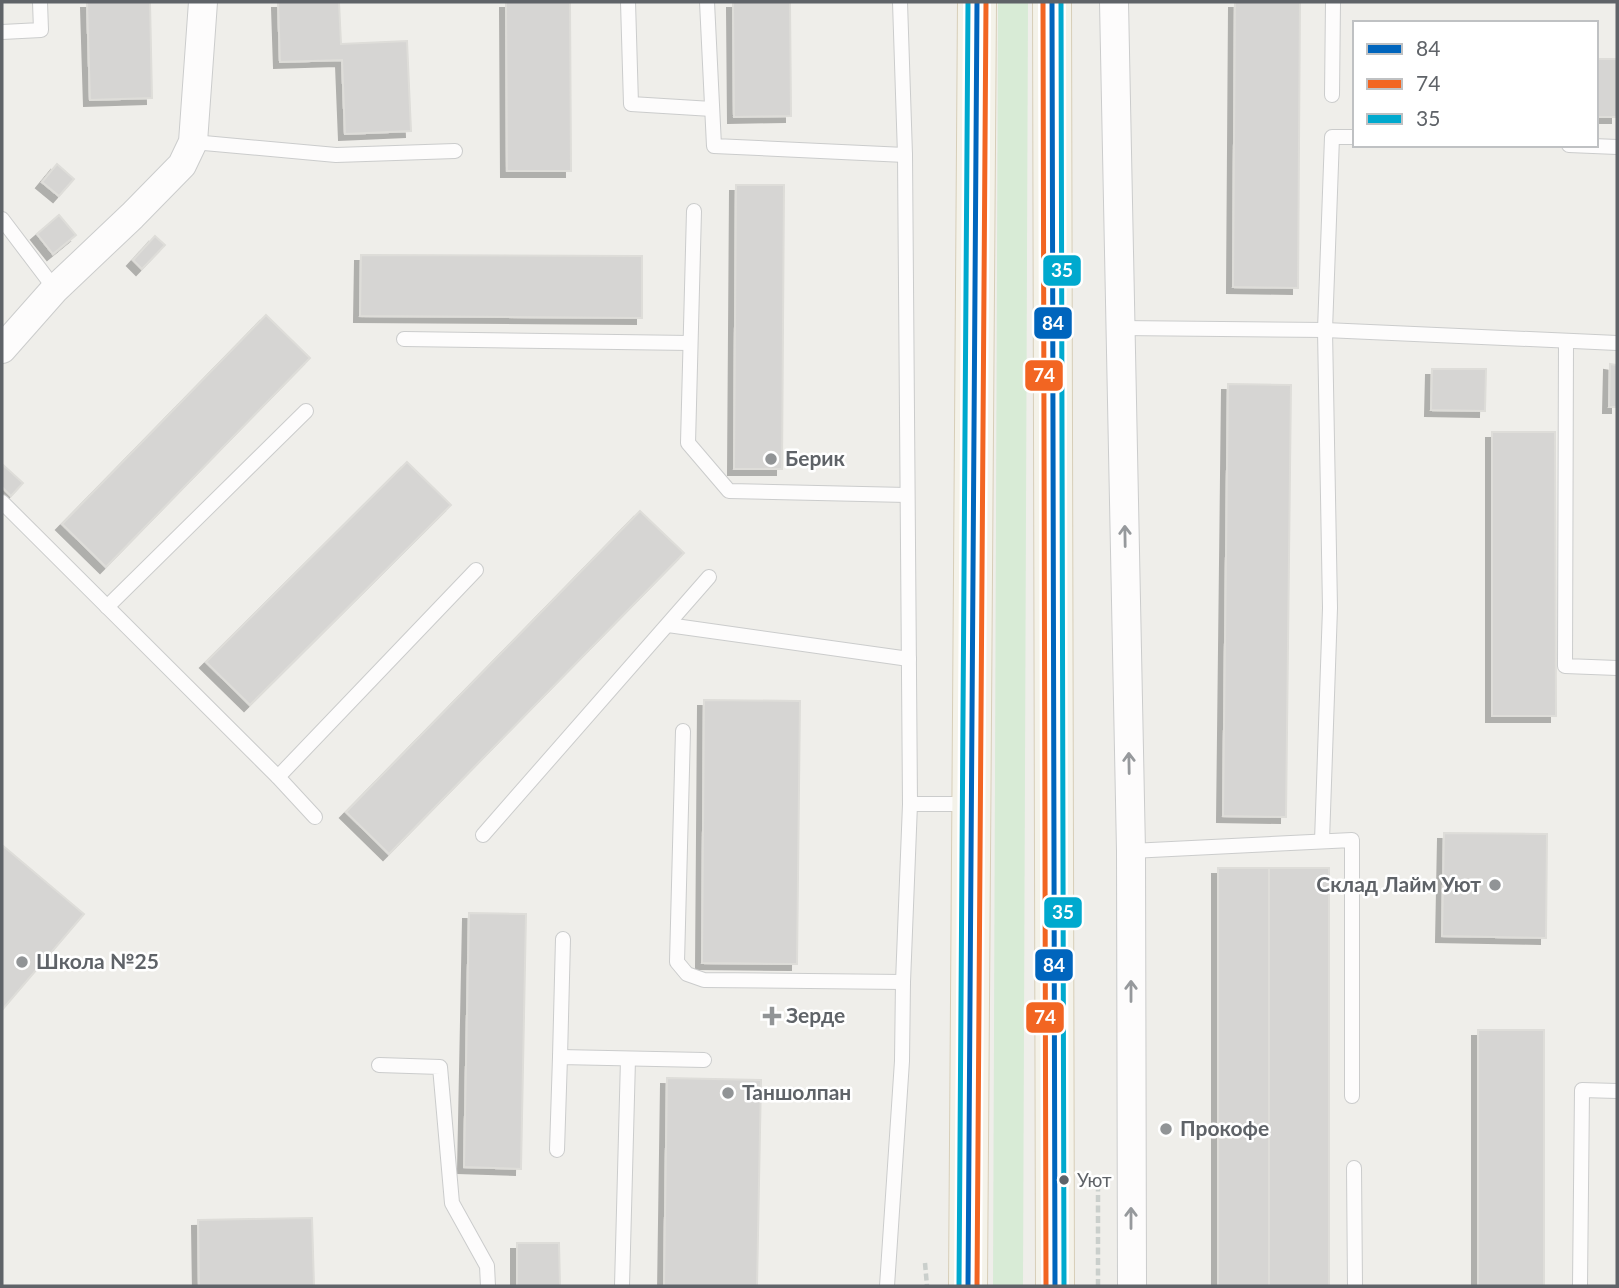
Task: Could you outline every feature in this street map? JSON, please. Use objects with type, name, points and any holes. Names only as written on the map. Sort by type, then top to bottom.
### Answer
[{"type":"main road","points":[[968,1286],[977,2]]},
{"type":"main road","points":[[1052,2],[1055,1286]]},
{"type":"street","points":[[2,349],[55,289],[182,165],[194,142],[203,2]]},
{"type":"street","points":[[1114,2],[1131,851],[1132,1286]]},
{"type":"lane","points":[[2,32],[41,30],[40,2]]},
{"type":"lane","points":[[628,2],[631,104],[712,110]]},
{"type":"lane","points":[[707,2],[714,146],[905,155]]},
{"type":"lane","points":[[887,1286],[902,1061],[910,804],[905,155],[900,2]]},
{"type":"lane","points":[[1332,95],[1333,2]]},
{"type":"lane","points":[[1322,841],[1330,608],[1325,330],[1332,136],[1353,137]]},
{"type":"lane","points":[[194,142],[336,155],[455,151]]},
{"type":"lane","points":[[1598,146],[1617,147]]},
{"type":"lane","points":[[694,211],[688,443],[729,491],[908,495]]},
{"type":"lane","points":[[2,219],[55,289]]},
{"type":"lane","points":[[1121,328],[1325,330],[1617,343]]},
{"type":"lane","points":[[404,339],[691,343]]},
{"type":"lane","points":[[1566,341],[1565,666],[1617,668]]},
{"type":"lane","points":[[107,607],[306,411]]},
{"type":"lane","points":[[2,502],[315,817]]},
{"type":"lane","points":[[278,777],[476,570]]},
{"type":"lane","points":[[483,835],[709,577]]},
{"type":"lane","points":[[668,625],[909,659]]},
{"type":"lane","points":[[683,731],[677,962],[687,974],[704,980],[903,982]]},
{"type":"lane","points":[[910,804],[971,804]]},
{"type":"lane","points":[[1131,851],[1352,840],[1352,1096]]},
{"type":"lane","points":[[557,1150],[563,939]]},
{"type":"lane","points":[[560,1056],[704,1060]]},
{"type":"lane","points":[[622,1286],[628,1059]]},
{"type":"lane","points":[[379,1065],[440,1067],[452,1203],[487,1266],[488,1286]]},
{"type":"lane","points":[[1580,1286],[1582,1090],[1617,1091]]},
{"type":"lane","points":[[1354,1168],[1355,1286]]},
{"type":"path","points":[[1098,1180],[1098,1286]]},
{"type":"path","points":[[925,1263],[926,1286]]},
{"type":"green space","points":[[998,2],[1028,2],[1023,1286],[993,1286]]},
{"type":"building","points":[[87,2],[150,2],[152,98],[90,100]]},
{"type":"building","points":[[278,2],[339,2],[341,44],[407,41],[411,131],[345,134],[342,60],[280,62]]},
{"type":"building","points":[[506,2],[570,2],[571,171],[507,171]]},
{"type":"building","points":[[733,2],[790,2],[791,116],[734,117]]},
{"type":"building","points":[[1235,2],[1300,2],[1298,288],[1233,287]]},
{"type":"building","points":[[1598,59],[1617,59],[1617,117],[1598,117]]},
{"type":"building","points":[[57,164],[74,179],[59,196],[42,182]]},
{"type":"building","points":[[736,185],[784,185],[782,469],[734,469]]},
{"type":"building","points":[[59,215],[76,235],[53,254],[37,234]]},
{"type":"building","points":[[155,236],[165,245],[142,269],[133,260]]},
{"type":"building","points":[[361,255],[642,256],[642,318],[360,316]]},
{"type":"building","points":[[266,315],[310,358],[106,567],[62,524]]},
{"type":"building","points":[[1610,364],[1617,365],[1617,407],[1609,407]]},
{"type":"building","points":[[1432,369],[1486,369],[1485,411],[1431,410]]},
{"type":"building","points":[[1228,384],[1291,385],[1286,817],[1223,816]]},
{"type":"building","points":[[1492,432],[1555,432],[1556,716],[1492,716]]},
{"type":"building","points":[[407,462],[451,505],[250,705],[206,662]]},
{"type":"building","points":[[2,464],[23,483],[11,496],[2,487]]},
{"type":"building","points":[[640,511],[684,553],[389,854],[346,812]]},
{"type":"building","points":[[704,700],[800,701],[797,964],[702,963]]},
{"type":"building","name":"Склад Лайм Уют","points":[[1444,833],[1547,834],[1546,938],[1442,936]]},
{"type":"building","name":"Школа №25","points":[[2,845],[84,914],[2,1010]]},
{"type":"building","points":[[1218,868],[1269,868],[1269,1286],[1218,1286]]},
{"type":"building","points":[[1269,868],[1329,868],[1329,1286],[1269,1286]]},
{"type":"building","points":[[469,913],[526,914],[521,1169],[464,1167]]},
{"type":"building","points":[[1478,1030],[1544,1030],[1544,1286],[1478,1286]]},
{"type":"building","points":[[667,1078],[761,1080],[757,1286],[664,1286]]},
{"type":"building","points":[[312,1218],[314,1286],[199,1286],[198,1220]]},
{"type":"building","points":[[517,1243],[559,1243],[560,1286],[517,1286]]},
{"type":"transit line","name":"35","points":[[959,1286],[968,2]]},
{"type":"transit line","name":"84","points":[[968,1286],[977,2]]},
{"type":"transit line","name":"74","points":[[977,1286],[986,2]]},
{"type":"transit line","name":"74","points":[[1043,2],[1046,1286]]},
{"type":"transit line","name":"84","points":[[1052,2],[1055,1286]]},
{"type":"transit line","name":"35","points":[[1061,2],[1064,1286]]},
{"type":"place","name":"Берик","points":[[771,459]]},
{"type":"place","name":"Склад Лайм Уют","points":[[1495,885]]},
{"type":"place","name":"Школа №25","points":[[22,962]]},
{"type":"place","name":"Зерде","points":[[772,1016]]},
{"type":"place","name":"Таншолпан","points":[[728,1093]]},
{"type":"place","name":"Прокофе","points":[[1166,1129]]},
{"type":"place","name":"Уют","points":[[1064,1180]]}]
